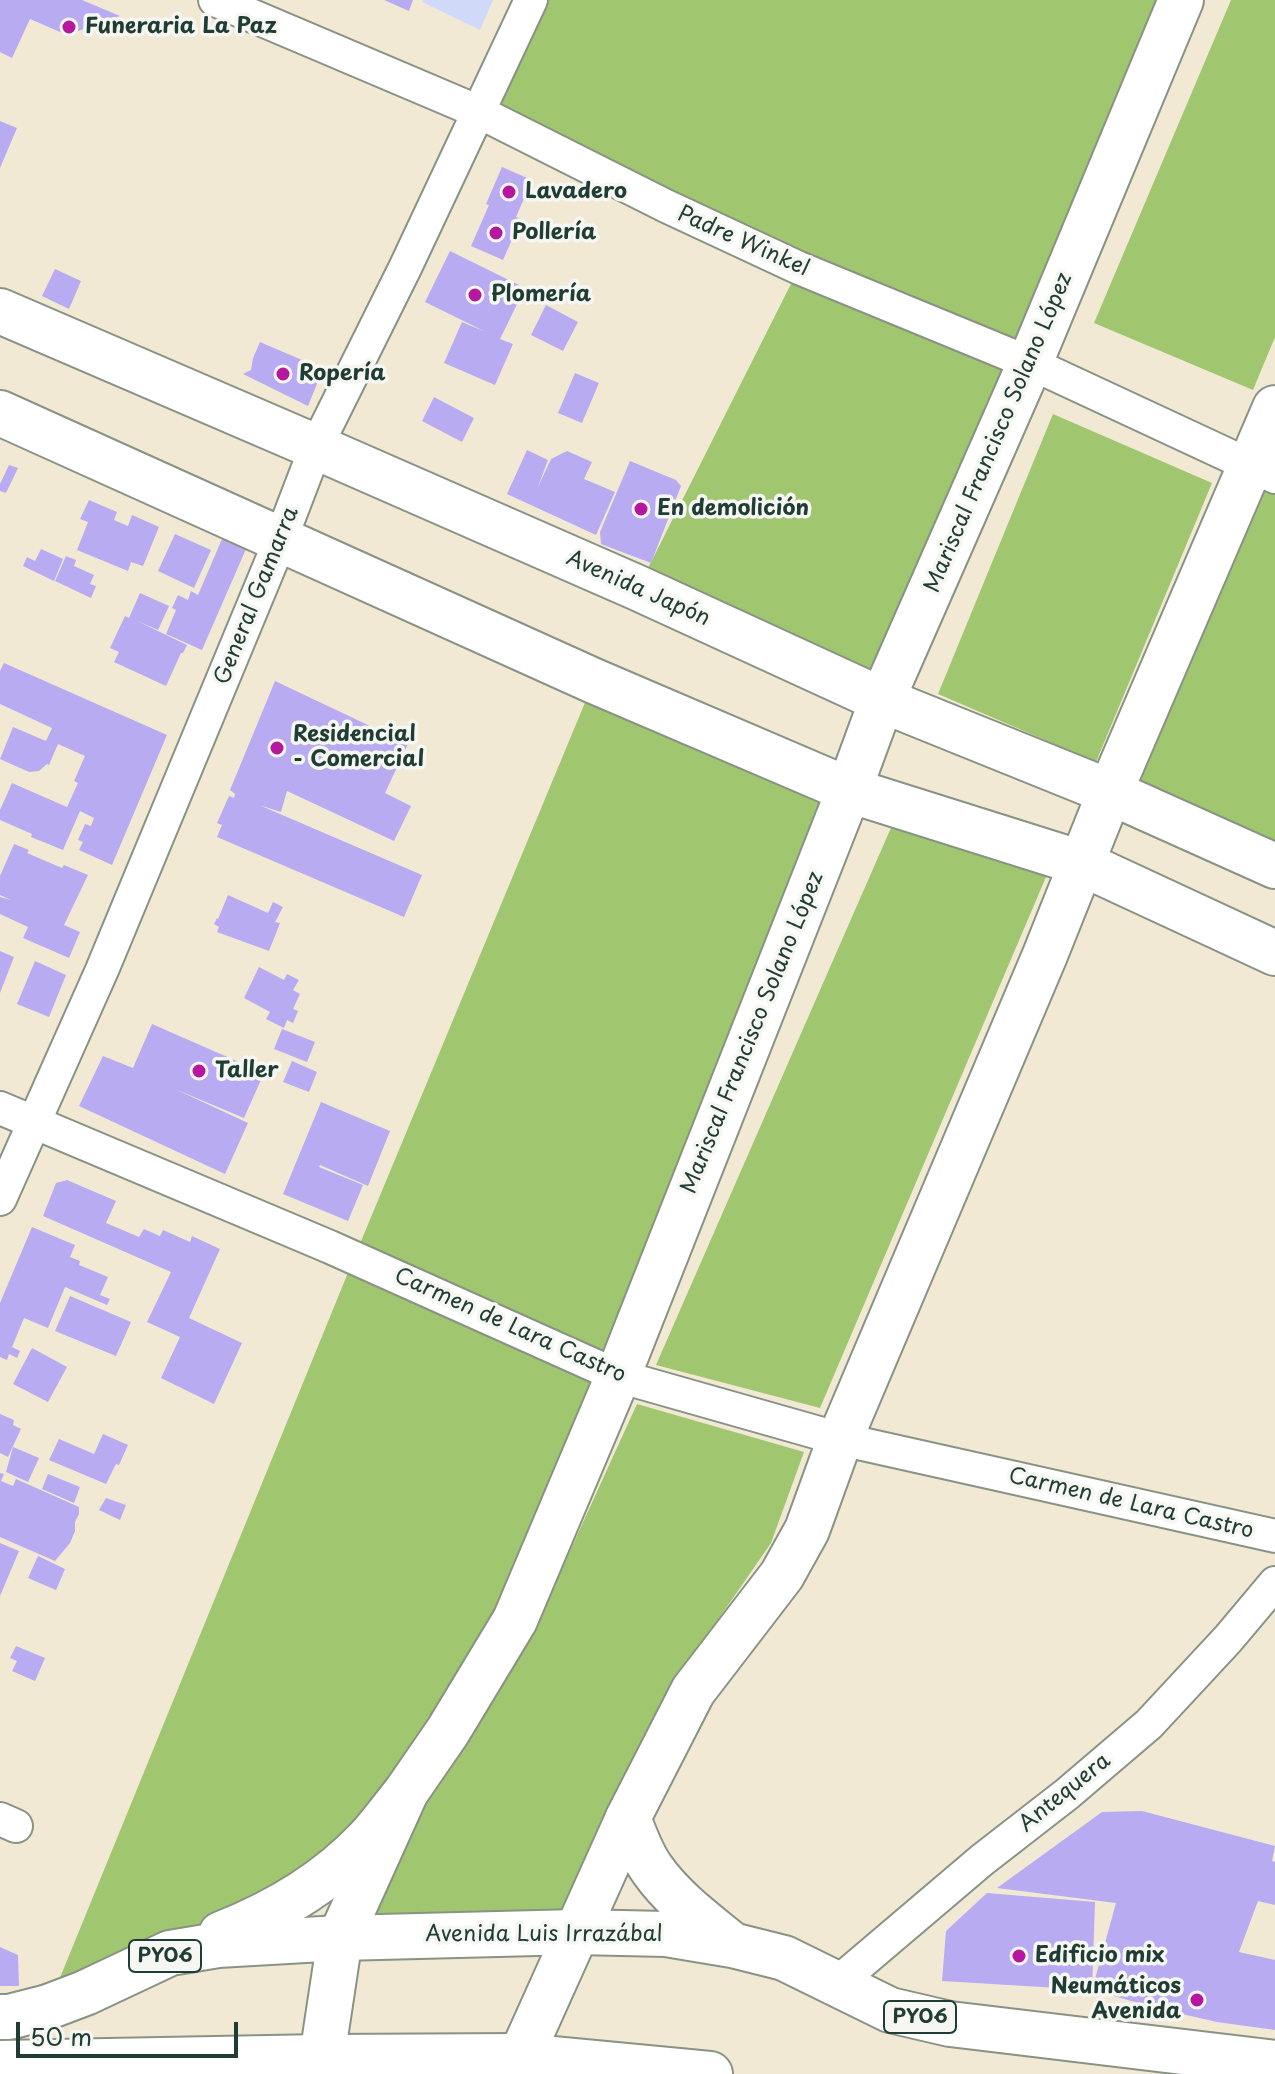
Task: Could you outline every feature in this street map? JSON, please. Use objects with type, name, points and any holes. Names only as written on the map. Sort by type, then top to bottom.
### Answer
[{"type":"main road","name":"Mariscal Francisco Solano López","points":[[319,2066],[340,1938],[406,1792],[448,1731],[515,1620],[618,1376],[882,700],[1030,363],[1181,0]]},
{"type":"main road","name":"Avenida Japón","points":[[0,311],[638,588],[882,700],[1110,792],[1275,866]]},
{"type":"main road","points":[[521,2056],[628,1818],[693,1691],[782,1575],[807,1530],[840,1439],[1110,792],[1263,472],[1275,408]]},
{"type":"main road","points":[[0,413],[594,681],[849,790],[1081,863],[1275,953]]},
{"type":"main road","points":[[170,1953],[280,1907],[328,1876],[367,1840],[406,1792]]},
{"type":"main road","points":[[628,1818],[652,1870],[684,1905],[732,1945]]},
{"type":"main road","name":"Avenida Luis Irrazábal","points":[[0,2017],[48,2007],[170,1953],[218,1945],[340,1938],[577,1932],[666,1934],[784,1958],[890,2010],[950,2024],[1275,2063]]},
{"type":"main road","points":[[0,2063],[462,2066],[521,2056],[710,2074]]},
{"type":"street","name":"Padre Winkel","points":[[215,0],[479,112],[666,206],[799,268],[1030,363],[1263,472]]},
{"type":"street","name":"General Gamarra","points":[[0,1199],[102,970],[316,447],[405,268],[531,0]]},
{"type":"street","name":"Carmen de Lara Castro","points":[[0,1108],[330,1247],[618,1376],[840,1439],[1275,1536]]},
{"type":"street","name":"Antequera","points":[[836,1984],[1149,1724],[1275,1583]]},
{"type":"shaded area","points":[[423,0],[493,0],[480,30]]},
{"type":"green space","points":[[530,0],[1181,0],[882,700],[638,588],[799,268],[479,112]]},
{"type":"green space","points":[[1231,0],[1275,0],[1275,337],[1253,390],[1094,323]]},
{"type":"green space","points":[[1275,408],[1275,866],[1110,792]]},
{"type":"green space","points":[[1053,414],[1212,483],[1096,762],[938,694]]},
{"type":"green space","points":[[594,681],[849,790],[515,1620],[367,1840],[48,2007],[354,1258]]},
{"type":"green space","points":[[897,814],[1046,877],[820,1408],[656,1365]]},
{"type":"green space","points":[[637,1404],[804,1452],[771,1543],[673,1685],[561,1913],[373,1918],[423,1800],[532,1634]]},
{"type":"building","name":"Funeraria La Paz","points":[[0,0],[82,0],[120,16],[67,35],[30,19],[12,58],[0,52]]},
{"type":"building","points":[[384,0],[413,0],[409,11]]},
{"type":"building","points":[[0,121],[17,128],[0,168]]},
{"type":"building","points":[[502,167],[532,180],[516,217],[521,219],[503,260],[471,246]]},
{"type":"building","name":"Plomería","points":[[450,251],[525,288],[500,339],[513,344],[495,385],[444,363],[462,322],[486,332],[425,302]]},
{"type":"building","points":[[55,269],[81,281],[69,309],[42,296]]},
{"type":"building","points":[[546,305],[578,322],[563,351],[531,335]]},
{"type":"building","name":"Ropería","points":[[260,342],[323,369],[308,406],[243,374],[251,370]]},
{"type":"building","points":[[575,373],[599,383],[582,423],[558,413]]},
{"type":"building","points":[[434,397],[474,418],[462,442],[422,421]]},
{"type":"building","points":[[527,450],[548,460],[537,489],[551,459],[567,451],[592,462],[584,479],[615,492],[596,535],[507,494]]},
{"type":"building","name":"En demolición","points":[[630,461],[676,480],[681,486],[651,563],[601,544],[600,532]]},
{"type":"building","points":[[9,465],[18,468],[6,493],[0,491],[0,484]]},
{"type":"building","points":[[89,500],[117,512],[114,520],[128,526],[132,515],[159,527],[143,566],[131,562],[128,571],[77,550],[88,522],[80,519]]},
{"type":"building","points":[[175,534],[211,550],[194,588],[158,571]]},
{"type":"building","points":[[222,539],[246,549],[202,650],[166,634],[176,610],[172,608],[178,595],[188,600],[191,591],[198,595]]},
{"type":"building","points":[[41,549],[63,559],[54,581],[23,566],[27,557],[35,561]]},
{"type":"building","points":[[66,556],[76,560],[74,566],[94,575],[90,584],[96,586],[91,598],[55,581]]},
{"type":"building","points":[[140,593],[169,606],[158,630],[135,620],[187,645],[166,686],[114,662],[119,652],[110,648]]},
{"type":"building","points":[[4,663],[167,735],[112,865],[79,850],[83,842],[78,840],[85,824],[91,826],[94,818],[80,811],[63,850],[0,820],[0,810],[12,783],[67,807],[85,756],[58,744],[49,765],[29,772],[0,759],[13,727],[46,741],[52,728],[0,704],[0,671]]},
{"type":"building","points":[[275,681],[408,744],[385,793],[411,806],[394,841],[287,791],[281,812],[259,805],[422,875],[404,917],[217,837],[222,825],[217,823],[229,796],[234,798],[235,794],[230,790]]},
{"type":"building","points":[[14,844],[62,868],[64,865],[88,875],[64,925],[80,932],[69,958],[23,938],[28,927],[0,914],[0,897],[11,900],[0,895],[0,876]]},
{"type":"building","points":[[228,895],[268,913],[273,902],[283,907],[275,922],[280,923],[269,951],[217,932],[219,927],[214,924]]},
{"type":"building","points":[[0,951],[14,957],[0,993]]},
{"type":"building","points":[[35,961],[66,975],[49,1017],[17,1004]]},
{"type":"building","points":[[259,967],[284,980],[287,974],[299,980],[293,990],[300,994],[293,1009],[298,1011],[293,1023],[287,1020],[284,1028],[266,1019],[270,1012],[244,998]]},
{"type":"building","points":[[152,1024],[264,1073],[244,1118],[175,1089],[248,1123],[225,1174],[79,1106],[103,1056],[133,1068]]},
{"type":"building","points":[[282,1029],[315,1042],[307,1062],[274,1049]]},
{"type":"building","points":[[292,1061],[317,1072],[309,1092],[283,1082]]},
{"type":"building","points":[[321,1102],[390,1131],[368,1186],[319,1167],[363,1185],[348,1221],[283,1194]]},
{"type":"building","points":[[67,1180],[116,1201],[106,1223],[139,1237],[144,1229],[160,1236],[163,1230],[190,1242],[192,1236],[220,1249],[189,1318],[242,1343],[214,1404],[161,1378],[180,1337],[147,1322],[171,1272],[43,1216],[56,1183]]},
{"type":"building","points":[[32,1227],[75,1245],[70,1257],[80,1261],[79,1265],[108,1277],[100,1295],[110,1299],[107,1305],[65,1287],[48,1328],[24,1318],[12,1347],[20,1351],[17,1358],[9,1354],[7,1360],[0,1357],[0,1303]]},
{"type":"building","points":[[70,1296],[131,1322],[116,1356],[55,1331]]},
{"type":"building","points":[[32,1348],[67,1367],[48,1402],[13,1384]]},
{"type":"building","points":[[0,1414],[14,1420],[13,1425],[21,1429],[8,1457],[0,1453]]},
{"type":"building","points":[[103,1434],[128,1445],[106,1484],[49,1460],[59,1439],[94,1454]]},
{"type":"building","points":[[13,1447],[39,1458],[28,1482],[6,1472]]},
{"type":"building","points":[[0,1473],[4,1474],[1,1481],[13,1486],[16,1479],[79,1507],[70,1543],[55,1561],[0,1537]]},
{"type":"building","points":[[48,1474],[80,1487],[74,1503],[42,1489]]},
{"type":"building","points":[[106,1498],[126,1505],[120,1520],[99,1510]]},
{"type":"building","points":[[0,1543],[19,1551],[0,1596]]},
{"type":"building","points":[[38,1556],[65,1569],[56,1590],[28,1578]]},
{"type":"building","points":[[16,1646],[45,1658],[35,1681],[12,1671],[17,1661],[10,1658]]},
{"type":"building","points":[[1142,1811],[1275,1846],[1272,1861],[1275,1862],[1275,1905],[1258,1901],[1239,1952],[1275,1960],[1275,2030],[1217,2022],[1092,1990],[1116,1903],[997,1888],[1102,1812]]},
{"type":"building","name":"Edificio mix","points":[[987,1893],[1095,1902],[1092,1990],[942,1981],[946,1931]]},
{"type":"building","points":[[0,1947],[18,1955],[19,1986],[0,1986]]},
{"type":"place","name":"Funeraria La Paz","points":[[69,27]]},
{"type":"place","name":"Lavadero","points":[[509,192]]},
{"type":"place","name":"Pollería","points":[[496,233]]},
{"type":"place","name":"Plomería","points":[[475,295]]},
{"type":"place","name":"Ropería","points":[[283,374]]},
{"type":"place","name":"En demolición","points":[[641,509]]},
{"type":"place","name":"Residencial - Comercial","points":[[277,748]]},
{"type":"place","name":"Taller","points":[[199,1071]]},
{"type":"place","name":"Edificio mix","points":[[1019,1956]]},
{"type":"place","name":"Neumáticos Avenida","points":[[1197,2000]]}]
